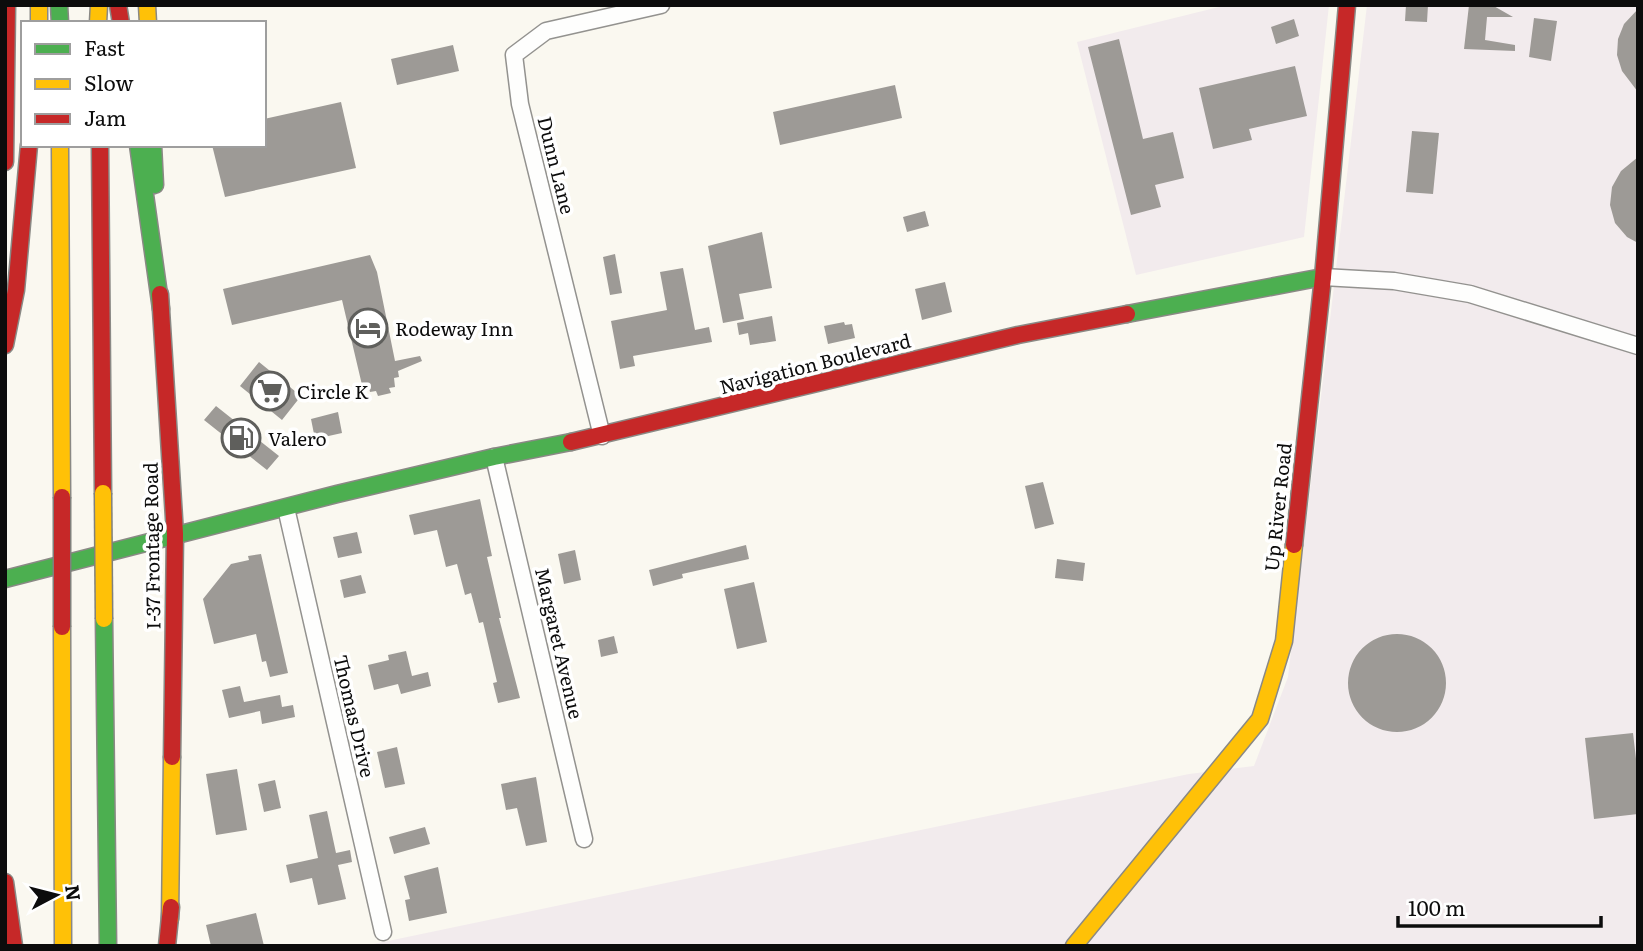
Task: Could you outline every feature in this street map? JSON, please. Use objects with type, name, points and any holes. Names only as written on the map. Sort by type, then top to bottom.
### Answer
[{"type":"main road","points":[[5,162],[7,5]]},
{"type":"main road","name":"Up River Road","points":[[1074,946],[1260,719],[1284,641],[1323,277],[1347,5]]},
{"type":"main road","points":[[5,345],[16,290],[29,147]]},
{"type":"main road","points":[[60,147],[63,946]]},
{"type":"main road","points":[[100,147],[108,946]]},
{"type":"main road","points":[[138,147],[161,309]]},
{"type":"main road","name":"I-37 Frontage Road","points":[[153,147],[175,534],[171,907],[168,946]]},
{"type":"main road","name":"Navigation Boulevard","points":[[5,579],[175,534],[494,457],[602,436],[1018,335],[1323,277]]},
{"type":"main road","points":[[5,882],[14,946]]},
{"type":"street","name":"Dunn Lane","points":[[602,436],[520,104],[514,55],[546,31],[661,5]]},
{"type":"street","name":"Navigation Boulevard","points":[[1323,277],[1394,281],[1470,294],[1638,346]]},
{"type":"street","name":"Margaret Avenue","points":[[494,457],[584,839]]},
{"type":"street","name":"Thomas Drive","points":[[286,508],[383,932]]},
{"type":"shaded area","points":[[1227,5],[1329,5],[1304,237],[1136,275],[1077,42]]},
{"type":"shaded area","points":[[1367,5],[1638,5],[1638,946],[364,946],[1189,774],[1254,766],[1288,677]]},
{"type":"building","points":[[1406,5],[1428,5],[1427,22],[1405,21]]},
{"type":"building","points":[[1469,5],[1492,5],[1513,17],[1487,17],[1485,40],[1515,45],[1515,51],[1464,49]]},
{"type":"building","points":[[1638,9],[1638,92],[1622,71],[1617,55],[1618,39],[1624,24]]},
{"type":"building","points":[[1534,18],[1557,21],[1551,61],[1529,57]]},
{"type":"building","points":[[1294,19],[1299,36],[1276,44],[1271,27]]},
{"type":"building","points":[[1119,39],[1143,139],[1173,132],[1184,178],[1155,185],[1161,207],[1131,215],[1088,47]]},
{"type":"building","points":[[453,45],[459,71],[397,85],[391,59]]},
{"type":"building","points":[[1295,66],[1307,116],[1249,129],[1252,140],[1213,149],[1199,88]]},
{"type":"building","points":[[895,85],[902,118],[780,145],[773,112]]},
{"type":"building","points":[[341,102],[356,168],[225,197],[212,147],[266,147],[266,119]]},
{"type":"building","points":[[1412,131],[1439,133],[1433,194],[1406,192]]},
{"type":"building","points":[[1638,157],[1638,243],[1627,237],[1615,223],[1610,205],[1612,187],[1621,171]]},
{"type":"building","points":[[925,211],[929,226],[907,232],[903,217]]},
{"type":"building","points":[[762,232],[772,288],[739,294],[744,319],[723,323],[708,246]]},
{"type":"building","points":[[615,254],[622,293],[610,295],[603,257]]},
{"type":"building","name":"Rodeway Inn","points":[[370,255],[377,272],[395,361],[420,356],[422,361],[398,371],[399,377],[394,378],[395,387],[389,388],[391,393],[378,396],[376,391],[370,392],[368,383],[362,385],[342,300],[232,325],[223,289]]},
{"type":"building","points":[[683,268],[695,330],[709,327],[712,342],[633,356],[635,366],[620,369],[611,321],[667,310],[660,272]]},
{"type":"building","points":[[945,282],[952,312],[922,320],[915,289]]},
{"type":"building","points":[[772,316],[776,341],[750,345],[748,333],[739,335],[737,323]]},
{"type":"building","points":[[844,322],[845,325],[852,324],[855,338],[828,344],[824,326]]},
{"type":"building","name":"Circle K","points":[[259,362],[301,396],[282,420],[240,386]]},
{"type":"building","name":"Valero","points":[[216,406],[279,456],[267,470],[204,420]]},
{"type":"building","points":[[338,412],[342,433],[315,439],[311,419]]},
{"type":"building","points":[[1043,482],[1054,524],[1035,529],[1025,486]]},
{"type":"building","points":[[480,499],[492,556],[487,557],[499,618],[520,698],[498,703],[493,683],[497,682],[483,622],[479,623],[471,593],[465,595],[457,564],[446,567],[437,530],[414,535],[409,515]]},
{"type":"building","points":[[357,532],[362,553],[338,558],[333,537]]},
{"type":"building","points":[[746,545],[749,559],[682,574],[683,578],[653,586],[649,570]]},
{"type":"building","points":[[575,550],[581,580],[564,584],[558,554]]},
{"type":"building","points":[[261,554],[288,673],[270,677],[266,661],[262,662],[256,634],[214,644],[203,599],[231,564],[249,560],[248,556]]},
{"type":"building","points":[[1057,559],[1085,563],[1083,581],[1055,578]]},
{"type":"building","points":[[361,575],[366,593],[344,598],[340,580]]},
{"type":"building","points":[[754,582],[767,642],[737,649],[724,589]]},
{"type":"building","points":[[1397,634],[1416,638],[1432,648],[1442,664],[1446,683],[1442,702],[1432,718],[1416,728],[1397,732],[1378,728],[1362,718],[1352,702],[1348,683],[1352,664],[1362,648],[1378,638]]},
{"type":"building","points":[[614,636],[618,653],[601,657],[598,640]]},
{"type":"building","points":[[406,651],[412,676],[428,672],[431,686],[401,694],[398,684],[374,690],[368,665],[389,660],[388,655]]},
{"type":"building","points":[[240,686],[244,702],[280,695],[282,707],[293,705],[295,717],[262,724],[260,711],[229,718],[222,690]]},
{"type":"building","points":[[1633,733],[1638,776],[1638,814],[1594,819],[1585,738]]},
{"type":"building","points":[[397,747],[405,784],[385,788],[377,752]]},
{"type":"building","points":[[237,769],[247,830],[216,835],[206,774]]},
{"type":"building","points":[[536,777],[547,842],[526,846],[517,808],[506,810],[501,784]]},
{"type":"building","points":[[275,780],[281,808],[264,812],[258,784]]},
{"type":"building","points":[[327,811],[336,853],[350,850],[352,862],[338,865],[346,899],[318,905],[312,878],[290,883],[286,865],[318,858],[309,815]]},
{"type":"building","points":[[425,827],[430,844],[394,854],[389,837]]},
{"type":"building","points":[[438,867],[447,913],[409,921],[405,900],[410,899],[404,876]]},
{"type":"building","points":[[256,913],[264,946],[211,946],[206,925]]},
{"type":"traffic: fast","points":[[59,5],[60,21]]},
{"type":"traffic: fast","points":[[138,147],[161,309]]},
{"type":"traffic: fast","points":[[153,147],[155,185]]},
{"type":"traffic: fast","points":[[1127,314],[1323,277]]},
{"type":"traffic: fast","points":[[5,579],[337,494],[571,442]]},
{"type":"traffic: fast","points":[[104,619],[108,946]]},
{"type":"traffic: slow","points":[[39,5],[39,21]]},
{"type":"traffic: slow","points":[[98,21],[99,5]]},
{"type":"traffic: slow","points":[[147,5],[148,21]]},
{"type":"traffic: slow","points":[[60,147],[62,497]]},
{"type":"traffic: slow","points":[[103,493],[104,619]]},
{"type":"traffic: slow","points":[[1074,946],[1260,719],[1284,641],[1294,545]]},
{"type":"traffic: slow","points":[[62,627],[63,946]]},
{"type":"traffic: slow","points":[[170,919],[172,757]]},
{"type":"traffic: jam","points":[[5,162],[7,5]]},
{"type":"traffic: jam","points":[[118,5],[121,21]]},
{"type":"traffic: jam","points":[[1294,545],[1323,277],[1347,5]]},
{"type":"traffic: jam","points":[[5,345],[16,290],[29,147]]},
{"type":"traffic: jam","points":[[100,147],[103,493]]},
{"type":"traffic: jam","points":[[160,294],[175,534],[172,757]]},
{"type":"traffic: jam","points":[[571,442],[1018,335],[1127,314]]},
{"type":"traffic: jam","points":[[62,497],[62,627]]},
{"type":"traffic: jam","points":[[5,882],[14,946]]},
{"type":"traffic: jam","points":[[167,946],[171,907]]},
{"type":"place","name":"Rodeway Inn","points":[[368,328]]},
{"type":"place","name":"Circle K","points":[[270,391]]},
{"type":"place","name":"Valero","points":[[241,438]]}]
